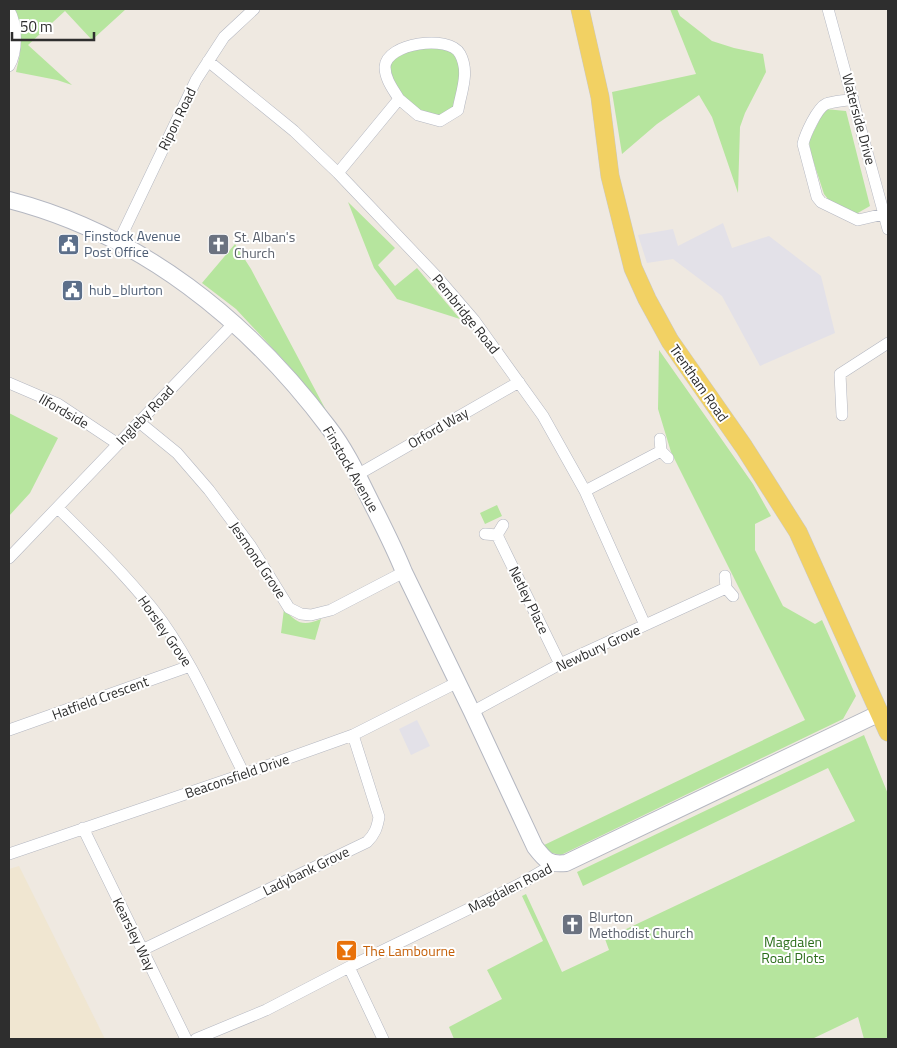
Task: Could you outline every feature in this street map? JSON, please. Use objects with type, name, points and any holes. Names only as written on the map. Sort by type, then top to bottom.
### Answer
[{"type":"main road","name":"Trentham Road","points":[[580,9],[600,98],[610,176],[633,268],[647,299],[670,341],[744,447],[798,532],[888,732]]},
{"type":"street","name":"Ripon Road","points":[[119,241],[196,80],[224,37],[254,9]]},
{"type":"street","name":"Waterside Drive","points":[[828,9],[886,214],[888,229]]},
{"type":"street","points":[[9,10],[16,28],[12,60],[9,66]]},
{"type":"street","points":[[441,42],[453,46],[460,53],[465,76],[458,110],[440,121],[418,115],[399,99],[390,84],[385,66],[388,58],[408,46],[441,42]]},
{"type":"street","name":"Pembridge Road","points":[[208,61],[294,131],[338,173],[474,320],[543,416],[585,491],[646,625]]},
{"type":"street","points":[[338,173],[399,99]]},
{"type":"street","points":[[854,99],[824,104],[805,137],[803,144],[817,197],[821,202],[858,220],[886,214]]},
{"type":"street","name":"Finstock Avenue","points":[[9,200],[72,221],[119,241],[203,296],[272,359],[330,429],[357,475],[395,551],[536,847],[544,858],[554,864]]},
{"type":"street","name":"Ingleby Road","points":[[9,558],[234,323]]},
{"type":"street","points":[[842,415],[840,374],[888,342]]},
{"type":"street","name":"Orford Way","points":[[357,475],[519,382]]},
{"type":"street","name":"Ilfordside","points":[[9,383],[58,404],[118,444]]},
{"type":"street","name":"Jesmond Grove","points":[[139,422],[177,453],[209,490],[250,545],[289,608],[301,614],[311,615],[331,610],[404,572]]},
{"type":"street","points":[[585,491],[664,454],[660,439]]},
{"type":"street","name":"Horsley Grove","points":[[58,508],[110,560],[153,609],[190,666],[244,774]]},
{"type":"street","name":"Netley Place","points":[[503,524],[491,534],[560,664]]},
{"type":"street","name":"Newbury Grove","points":[[472,712],[560,664],[646,625],[730,592],[725,576]]},
{"type":"street","name":"Hatfield Crescent","points":[[9,730],[190,666]]},
{"type":"street","name":"Beaconsfield Drive","points":[[9,854],[354,735],[458,682]]},
{"type":"street","name":"Magdalen Road","points":[[196,1039],[266,1010],[349,967],[520,884],[554,864],[566,863],[880,713]]},
{"type":"street","name":"Ladybank Grove","points":[[142,950],[367,842],[373,836],[379,817],[354,735]]},
{"type":"street","name":"Kearsley Way","points":[[83,828],[186,1039]]},
{"type":"street","points":[[349,967],[383,1039]]},
{"type":"shaded area","points":[[723,223],[732,248],[769,236],[821,276],[835,333],[760,366],[722,296],[673,259],[647,263],[638,235],[673,229],[678,246]]},
{"type":"shaded area","points":[[417,720],[430,746],[411,755],[399,729]]},
{"type":"shaded area","points":[[19,866],[105,1039],[9,1039],[9,869]]},
{"type":"green space","points":[[14,9],[126,9],[92,40],[65,11],[28,45],[72,85],[16,72],[20,54],[21,26]]},
{"type":"green space","points":[[670,9],[677,9],[680,16],[712,41],[763,54],[766,72],[740,127],[738,193],[712,117],[699,95],[657,124],[622,154],[612,92],[696,74]]},
{"type":"green space","points":[[441,45],[458,55],[463,76],[456,109],[439,119],[419,113],[401,97],[388,73],[390,60],[397,54]]},
{"type":"green space","points":[[825,109],[846,111],[870,206],[856,214],[831,203],[824,194],[811,154],[809,141]]},
{"type":"green space","points":[[348,202],[395,248],[378,265],[395,286],[417,268],[460,319],[397,299],[374,268]]},
{"type":"green space","points":[[235,244],[251,269],[328,414],[289,366],[236,309],[202,283]]},
{"type":"green space","points":[[659,350],[753,484],[771,516],[755,524],[755,550],[783,606],[815,624],[822,620],[856,696],[843,719],[561,855],[552,853],[542,846],[805,720],[671,452],[658,409]]},
{"type":"green space","points":[[9,413],[58,438],[30,493],[9,516]]},
{"type":"green space","points":[[497,505],[502,516],[485,524],[480,513]]},
{"type":"green space","points":[[284,609],[300,622],[309,623],[321,619],[315,640],[281,633]]},
{"type":"green space","name":"Magdalen Road Plots","points":[[864,735],[888,794],[888,1039],[864,1039],[858,1017],[812,1039],[454,1039],[449,1027],[502,999],[487,970],[543,941],[522,896],[526,894],[562,972],[609,950],[605,939],[855,821],[828,768],[583,886],[577,872]]},
{"type":"place","name":"Finstock Avenue Post Office","points":[[68,244]]},
{"type":"place","name":"St. Alban's Church","points":[[218,245]]},
{"type":"place","name":"hub_blurton","points":[[73,290]]},
{"type":"place","name":"Blurton Methodist Church","points":[[573,925]]},
{"type":"place","name":"The Lambourne","points":[[347,951]]}]
